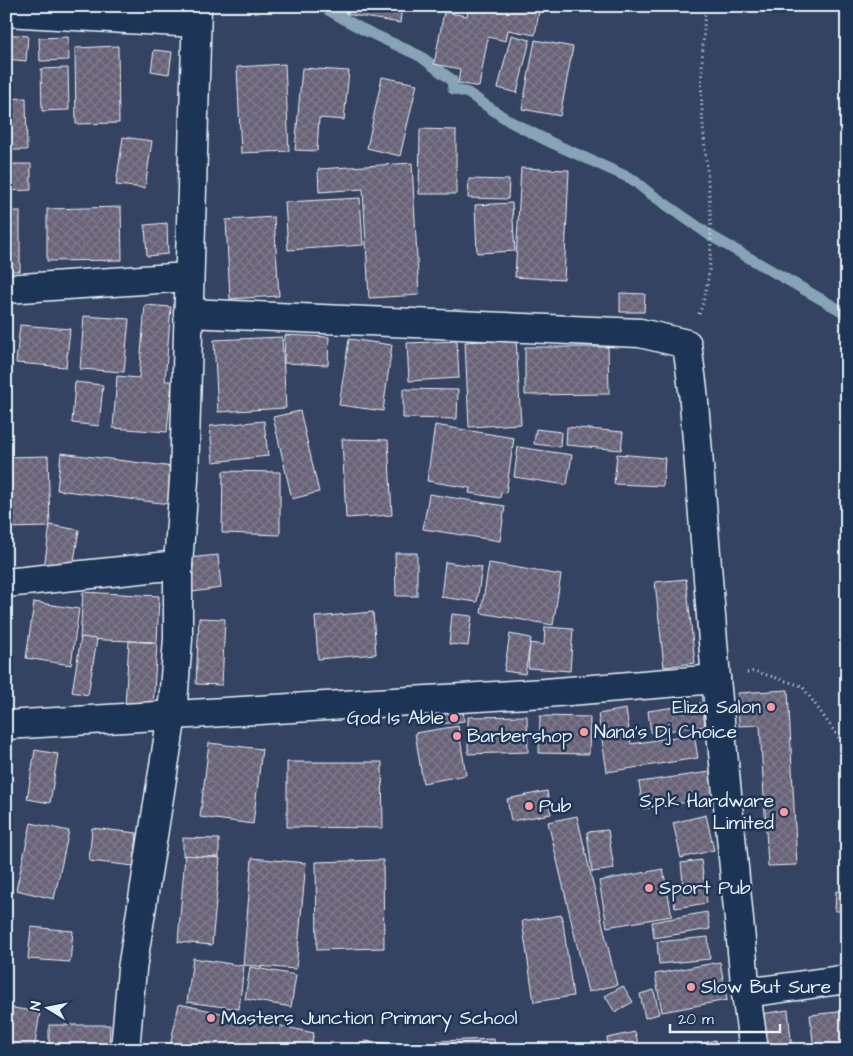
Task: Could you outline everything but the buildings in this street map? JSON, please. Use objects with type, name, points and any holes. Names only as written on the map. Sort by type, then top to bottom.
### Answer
[{"type":"street","points":[[6,12],[196,15],[184,480],[178,565],[178,639],[172,715],[132,969],[125,1050]]},
{"type":"street","points":[[6,289],[188,277]]},
{"type":"street","points":[[188,313],[640,333],[687,344],[716,678],[746,993],[754,1050]]},
{"type":"street","points":[[6,583],[178,565]]},
{"type":"street","points":[[6,726],[545,693],[716,678]]},
{"type":"street","points":[[746,993],[847,980]]},
{"type":"path","points":[[687,344],[705,296],[711,236],[702,107],[705,6]]},
{"type":"path","points":[[716,678],[754,671],[802,686],[847,750]]},
{"type":"waterway","points":[[321,6],[360,28],[420,56],[452,80],[453,89],[468,93],[509,121],[550,142],[632,179],[711,236],[847,314]]},
{"type":"place","name":"Eliza Salon","points":[[771,707]]},
{"type":"place","name":"God Is Able","points":[[454,718]]},
{"type":"place","name":"Nana's Dj Choice","points":[[584,732]]},
{"type":"place","name":"Barbershop","points":[[457,736]]},
{"type":"place","name":"Pub","points":[[529,806]]},
{"type":"place","name":"S.p.k Hardware Limited","points":[[784,812]]},
{"type":"place","name":"Sport Pub","points":[[649,888]]},
{"type":"place","name":"Slow But Sure","points":[[691,987]]},
{"type":"place","name":"Masters Junction Primary School","points":[[211,1018]]}]
